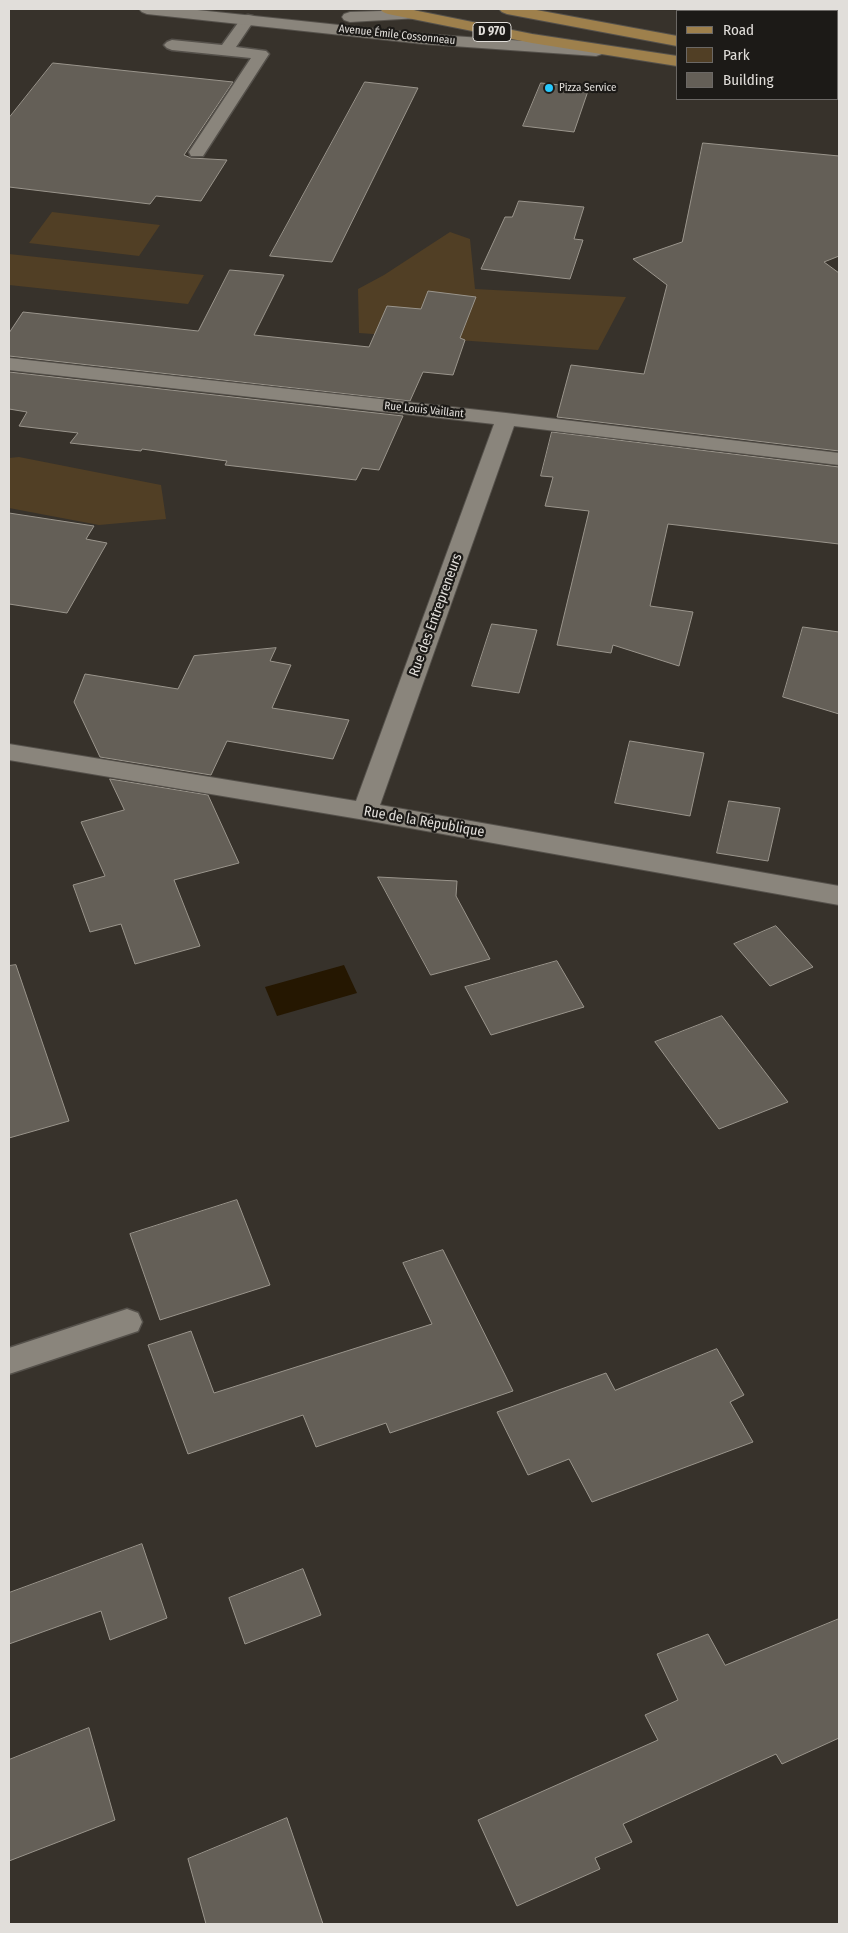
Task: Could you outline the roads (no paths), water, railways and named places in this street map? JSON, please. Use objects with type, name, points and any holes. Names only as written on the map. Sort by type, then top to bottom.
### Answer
[{"type":"main road","name":"D 970","points":[[388,9],[421,12],[482,30],[596,51]]},
{"type":"main road","name":"D 970","points":[[507,9],[676,41]]},
{"type":"main road","name":"Avenue Émile Cossonneau","points":[[596,51],[676,61]]},
{"type":"street","name":"Avenue Émile Cossonneau","points":[[147,9],[424,39],[596,51]]},
{"type":"street","points":[[214,15],[233,9]]},
{"type":"street","points":[[253,19],[421,12]]},
{"type":"street","name":"Rue Louis Vaillant","points":[[9,364],[506,419],[839,459]]},
{"type":"street","name":"Rue des Entrepreneurs","points":[[365,811],[506,419]]},
{"type":"street","name":"Rue de la République","points":[[9,752],[365,811],[839,896]]},
{"type":"lane","points":[[226,50],[253,19]]},
{"type":"lane","points":[[172,45],[261,54],[197,152]]},
{"type":"lane","points":[[9,1361],[127,1322]]},
{"type":"place","name":"Pizza Service","points":[[549,88]]}]
